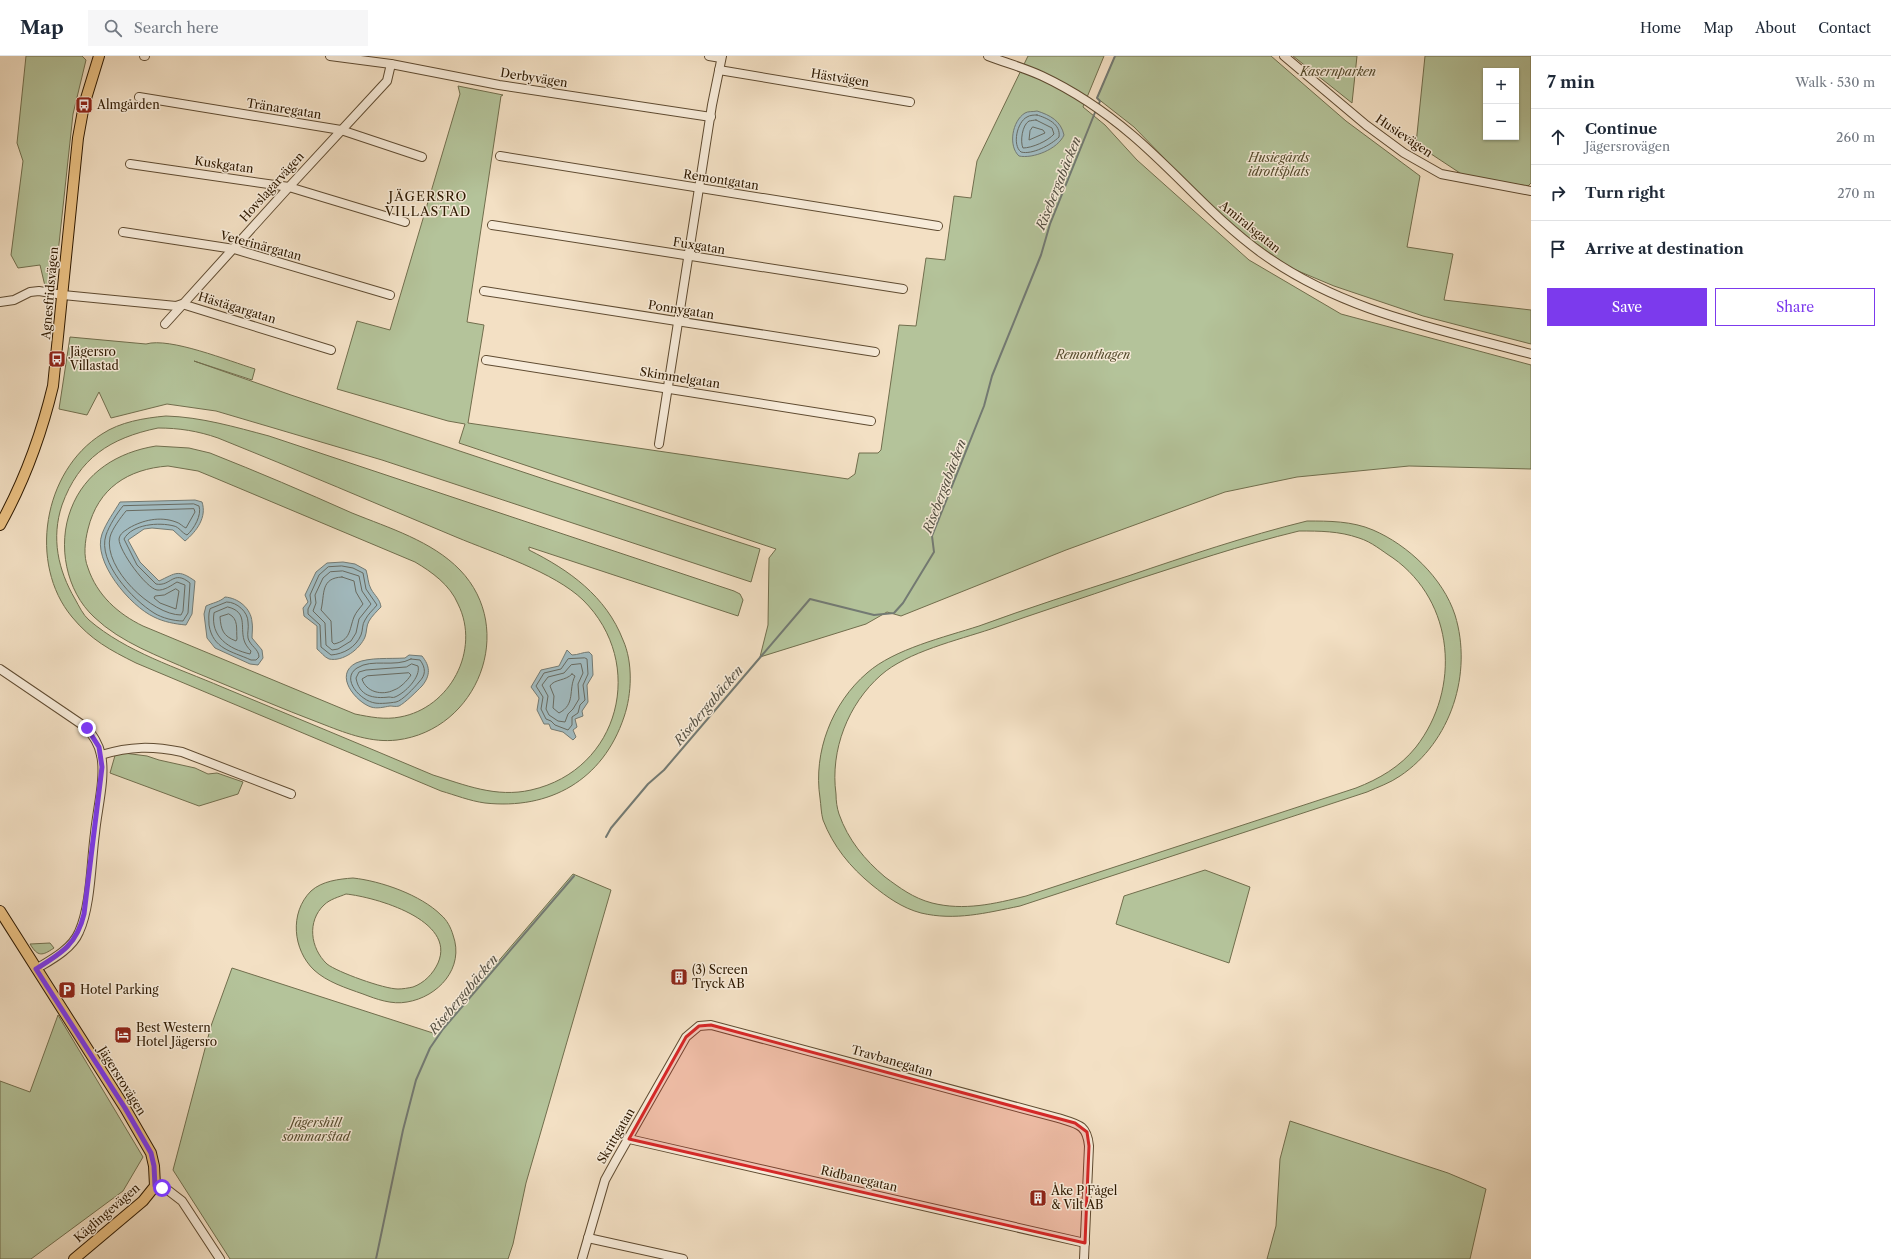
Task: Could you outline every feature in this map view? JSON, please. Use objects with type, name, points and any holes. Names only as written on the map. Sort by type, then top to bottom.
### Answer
[{"type":"main road","name":"Agnesfridsvägen","points":[[0,525],[26,476],[44,425],[53,386],[57,363],[79,132],[84,105],[99,56]]},
{"type":"main road","name":"Jägersrovägen","points":[[0,911],[125,1108],[151,1153],[154,1166],[155,1186]]},
{"type":"main road","name":"Käglingevägen","points":[[74,1259],[143,1202],[155,1186]]},
{"type":"street","name":"Derbyvägen","points":[[330,56],[391,64],[498,85],[711,117]]},
{"type":"street","points":[[659,444],[690,257],[711,117],[722,57],[709,56]]},
{"type":"street","name":"Amiralsgatan","points":[[988,56],[1042,76],[1083,99],[1104,113],[1138,140],[1226,226],[1263,254],[1312,284],[1337,297],[1394,318],[1531,354]]},
{"type":"street","name":"Husievägen","points":[[1284,56],[1366,125],[1404,153],[1441,174],[1531,191]]},
{"type":"street","name":"Hovslagarvägen","points":[[165,324],[234,249],[288,186],[386,82],[391,64]]},
{"type":"street","name":"Hästvägen","points":[[719,70],[910,102]]},
{"type":"street","name":"Tränaregatan","points":[[139,97],[341,130],[422,157]]},
{"type":"street","name":"Remontgatan","points":[[500,156],[938,226]]},
{"type":"street","name":"Kuskgatan","points":[[130,164],[288,186],[405,222]]},
{"type":"street","name":"Fuxgatan","points":[[492,225],[903,289]]},
{"type":"street","name":"Veterinärgatan","points":[[122,232],[234,249],[390,295]]},
{"type":"street","name":"Hästägargatan","points":[[0,302],[14,300],[30,292],[39,291],[63,296],[176,306],[182,304],[331,350]]},
{"type":"street","name":"Ponnygatan","points":[[484,291],[875,352]]},
{"type":"street","name":"Skimmelgatan","points":[[486,360],[871,420]]},
{"type":"street","points":[[0,670],[87,728],[96,740],[101,755],[102,777],[82,925],[75,939],[66,949],[36,969]]},
{"type":"street","points":[[101,755],[129,748],[168,749],[182,752],[292,794]]},
{"type":"street","name":"Travbanegatan","points":[[689,1033],[699,1026],[705,1025],[723,1027],[1064,1120],[1082,1127],[1087,1132],[1090,1146],[1085,1243]]},
{"type":"street","name":"Skrittgatan","points":[[582,1259],[605,1180],[689,1033]]},
{"type":"street","name":"Ridbanegatan","points":[[629,1139],[1085,1243]]},
{"type":"street","points":[[155,1186],[169,1191],[182,1201],[220,1259]]},
{"type":"street","points":[[588,1238],[683,1259]]},
{"type":"street","points":[[1084,1259],[1085,1243]]},
{"type":"highlighted area","points":[[711,1025],[1075,1123],[1087,1132],[1089,1146],[1085,1243],[629,1139],[686,1037],[699,1026]]},
{"type":"green space","points":[[26,56],[82,56],[86,60],[73,114],[55,281],[53,286],[45,286],[40,265],[18,268],[11,255],[23,161],[17,143]]},
{"type":"green space","name":"Remonthagen","points":[[1028,56],[1104,56],[1083,107],[1105,125],[1137,160],[1249,260],[1341,314],[1531,365],[1531,469],[1409,466],[1297,477],[1225,492],[1066,550],[901,616],[887,612],[866,624],[760,657],[768,625],[769,558],[776,549],[459,443],[465,424],[448,421],[337,389],[357,321],[390,330],[460,94],[458,86],[503,95],[501,96],[467,322],[484,325],[468,423],[848,479],[855,474],[859,453],[878,453],[881,450],[899,325],[916,326],[926,258],[945,260],[954,196],[971,198],[977,161]]},
{"type":"green space","name":"Husiegårds idrottsplats","points":[[1115,56],[1271,56],[1346,121],[1420,176],[1407,247],[1453,254],[1444,300],[1531,310],[1531,344],[1423,316],[1334,286],[1291,268],[1228,224],[1134,127],[1097,98]]},
{"type":"green space","name":"Kasernparken","points":[[1293,56],[1357,56],[1352,103]]},
{"type":"green space","points":[[1425,56],[1531,56],[1531,183],[1528,186],[1466,177],[1416,144]]},
{"type":"green space","points":[[70,337],[146,344],[170,344],[200,351],[255,369],[252,380],[194,361],[291,395],[760,549],[751,582],[382,460],[216,411],[167,404],[111,418],[99,392],[87,415],[59,409]]},
{"type":"green space","points":[[166,416],[205,420],[269,436],[734,591],[740,594],[743,600],[738,616],[529,547],[529,550],[558,566],[585,586],[607,610],[616,624],[626,649],[630,668],[629,698],[624,717],[615,739],[603,758],[588,774],[571,786],[552,795],[531,801],[509,804],[485,803],[441,791],[136,663],[101,644],[86,632],[72,617],[58,595],[50,571],[47,546],[48,520],[55,494],[66,471],[82,450],[102,434],[116,426],[141,419]],"holes":[[[158,428],[181,429],[218,438],[523,564],[571,590],[583,600],[603,625],[614,653],[618,683],[614,711],[603,738],[586,761],[561,779],[531,790],[505,792],[469,786],[433,775],[170,666],[119,641],[89,620],[85,616],[69,588],[64,577],[58,554],[57,530],[62,505],[77,475],[98,453],[111,444],[141,432]]]},
{"type":"green space","points":[[156,446],[189,448],[210,453],[409,536],[437,551],[449,560],[460,570],[477,594],[486,620],[486,647],[480,673],[468,697],[449,718],[425,732],[397,740],[388,741],[369,739],[334,728],[192,671],[128,642],[105,626],[84,606],[71,581],[65,552],[67,523],[77,496],[94,474],[116,459],[142,449]],"holes":[[[168,466],[198,471],[415,562],[440,580],[455,597],[464,622],[466,640],[463,658],[456,674],[446,689],[433,702],[418,711],[400,717],[383,718],[355,714],[143,626],[125,616],[110,603],[97,587],[85,559],[85,543],[88,529],[99,502],[117,483],[140,471]]]},
{"type":"green space","points":[[1307,521],[1324,521],[1349,523],[1373,530],[1399,544],[1423,564],[1442,588],[1449,601],[1455,615],[1460,637],[1461,660],[1459,682],[1453,704],[1445,725],[1433,745],[1418,762],[1400,776],[1367,792],[1020,906],[970,915],[934,915],[921,913],[907,908],[889,898],[872,885],[856,871],[843,856],[827,830],[822,817],[819,763],[828,730],[835,714],[844,699],[867,673],[891,657],[905,650],[936,639],[1194,554]],"holes":[[[1299,531],[1344,534],[1364,540],[1381,550],[1414,576],[1429,598],[1439,622],[1445,647],[1445,673],[1440,699],[1430,724],[1416,747],[1403,761],[1389,772],[1356,788],[1026,896],[979,906],[956,906],[932,903],[907,892],[885,877],[864,856],[852,841],[839,814],[837,804],[835,777],[839,745],[844,729],[859,700],[869,687],[892,667],[919,653],[1129,582],[1256,542]]]},
{"type":"green space","points":[[116,752],[147,756],[195,768],[208,774],[217,773],[243,782],[238,794],[199,806],[110,773]]},
{"type":"green space","points":[[1205,870],[1250,887],[1229,963],[1116,924],[1124,896]]},
{"type":"green space","name":"Jägershill sommarstad","points":[[573,874],[611,890],[526,1183],[513,1244],[508,1259],[230,1259],[173,1170],[211,1026],[232,968],[436,1034]]},
{"type":"green space","points":[[353,878],[376,882],[412,895],[433,908],[445,919],[450,927],[456,947],[455,959],[452,969],[446,979],[429,994],[418,999],[401,1003],[384,1001],[343,987],[331,981],[319,974],[307,962],[298,942],[296,931],[299,910],[304,900],[311,891],[320,885],[331,881]],"holes":[[[346,894],[359,896],[393,906],[410,914],[425,923],[436,934],[441,948],[438,963],[431,974],[424,981],[413,987],[400,989],[391,988],[372,983],[340,971],[327,964],[321,958],[314,943],[313,934],[313,926],[319,911],[324,905],[335,898]]]},
{"type":"green space","points":[[50,943],[54,948],[43,954],[35,951],[30,944]]},
{"type":"green space","points":[[58,1015],[143,1157],[123,1191],[31,1259],[0,1259],[0,1081],[30,1092]]},
{"type":"green space","points":[[1290,1121],[1448,1173],[1486,1189],[1470,1259],[1267,1259],[1276,1226],[1280,1159]]},
{"type":"water","points":[[1037,111],[1046,114],[1058,122],[1064,135],[1061,140],[1051,149],[1031,156],[1019,156],[1013,146],[1014,127],[1025,113]]},
{"type":"water","points":[[195,500],[202,502],[202,518],[197,528],[185,541],[173,530],[152,528],[144,529],[128,540],[140,562],[159,581],[173,574],[181,574],[195,581],[192,614],[186,625],[158,619],[134,603],[115,582],[103,557],[100,545],[102,534],[120,502]]},
{"type":"water","points":[[343,562],[355,564],[366,570],[370,587],[381,607],[369,621],[363,642],[355,650],[340,659],[329,659],[317,649],[317,626],[304,616],[303,608],[308,602],[305,595],[316,572],[327,563]]},
{"type":"water","points":[[225,597],[235,599],[249,612],[252,624],[252,638],[262,650],[263,658],[258,665],[250,664],[215,648],[207,638],[204,614],[206,606]]},
{"type":"water","points":[[567,650],[572,655],[589,652],[592,655],[593,675],[587,685],[588,702],[582,711],[583,716],[575,719],[577,727],[573,730],[576,737],[573,740],[563,732],[551,729],[549,724],[544,724],[537,710],[539,698],[531,687],[541,670],[559,666]]},
{"type":"water","points":[[409,655],[422,656],[427,663],[428,674],[422,686],[408,700],[399,706],[373,708],[359,700],[349,688],[347,674],[349,668],[356,663],[373,659],[405,658]]},
{"type":"waterway","name":"Risebergabäcken","points":[[1098,106],[1100,101],[1097,98],[1115,56]]},
{"type":"waterway","name":"Risebergabäcken","points":[[606,837],[611,828],[648,784],[664,770],[810,599],[874,615],[894,613],[903,603],[934,552],[932,536],[984,406],[992,376],[1041,255],[1050,224],[1096,110]]},
{"type":"waterway","name":"Risebergabäcken","points":[[376,1259],[403,1130],[416,1080],[430,1048],[443,1029],[574,876]]},
{"type":"place","name":"Almgården","points":[[84,105]]},
{"type":"place","name":"Jägersro Villastad","points":[[57,359]]},
{"type":"place","name":"(3) Screen Tryck AB","points":[[679,977]]},
{"type":"place","name":"Hotel Parking","points":[[67,990]]},
{"type":"place","name":"Best Western Hotel Jägersro","points":[[123,1035]]},
{"type":"place","name":"Åke P Fågel & Vilt AB","points":[[1038,1198]]},
{"type":"district","name":"JÄGERSRO VILLASTAD","points":[[428,204]]},
{"type":"route","points":[[87,728],[96,740],[99,747],[102,777],[82,925],[75,939],[66,949],[36,969],[125,1108],[151,1153],[155,1174],[155,1186],[162,1188]]}]
